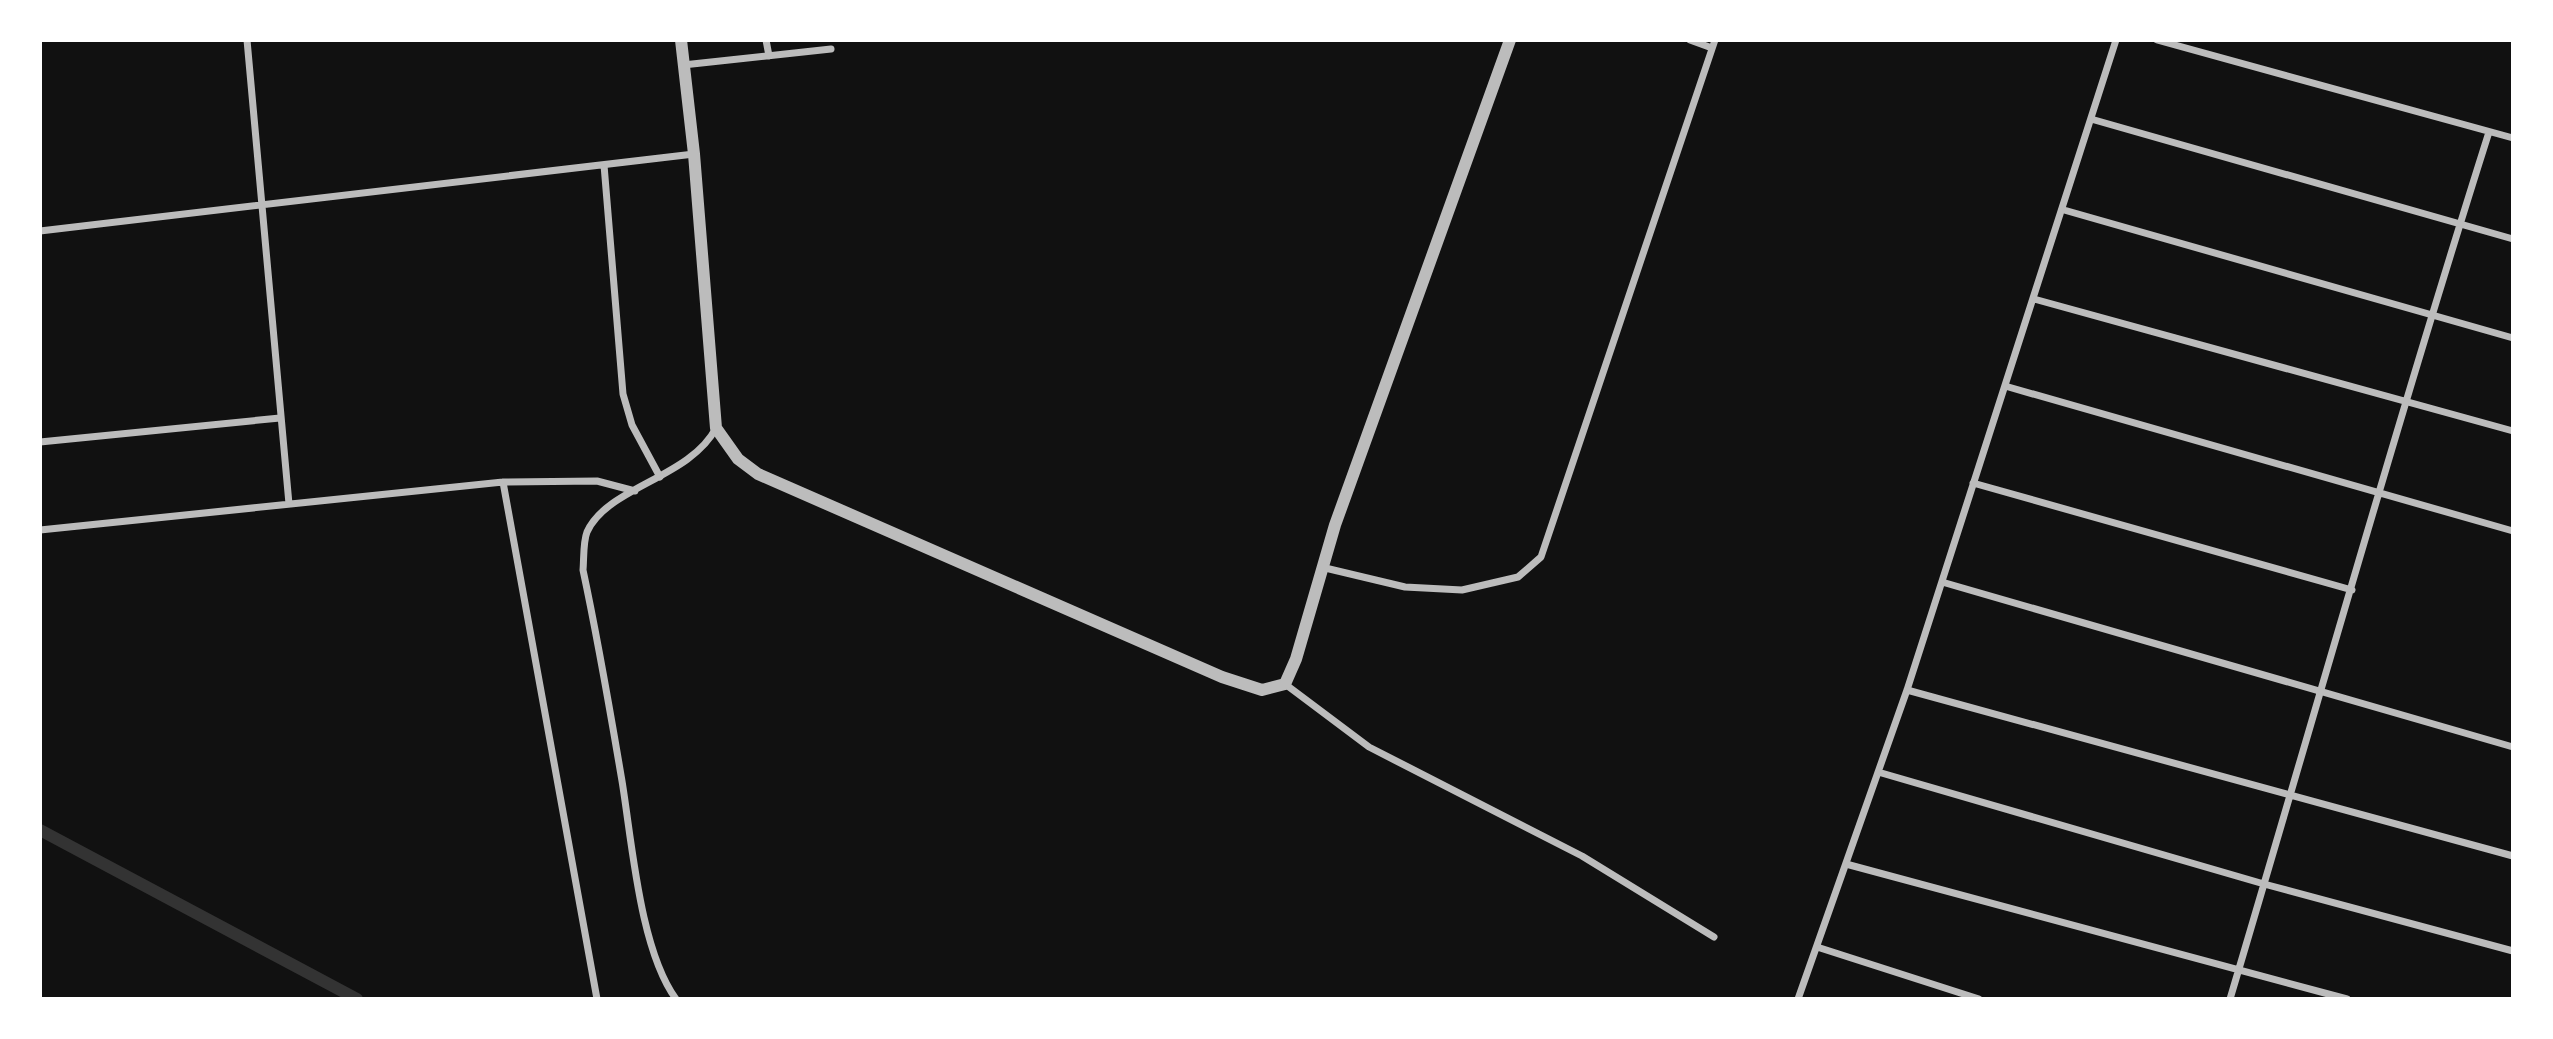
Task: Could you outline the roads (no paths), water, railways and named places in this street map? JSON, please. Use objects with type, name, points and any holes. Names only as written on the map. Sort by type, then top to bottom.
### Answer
[{"type":"street","points":[[247,40],[289,504]]},
{"type":"street","points":[[681,40],[694,154],[716,428],[738,459],[758,474],[1222,677],[1262,690],[1285,684],[1297,659],[1321,567],[1510,40]]},
{"type":"street","points":[[766,40],[769,56]]},
{"type":"street","points":[[1321,567],[1405,587],[1462,590],[1518,578],[1541,557],[1714,44],[1690,40]]},
{"type":"street","points":[[1798,999],[1907,690],[2064,210],[2116,40]]},
{"type":"street","points":[[2157,40],[2513,138]]},
{"type":"street","points":[[683,65],[831,49]]},
{"type":"street","points":[[2091,120],[2513,239]]},
{"type":"street","points":[[2230,999],[2323,692],[2405,402],[2489,132]]},
{"type":"street","points":[[40,231],[264,207],[694,154]]},
{"type":"street","points":[[604,165],[623,394],[632,425],[660,477]]},
{"type":"street","points":[[2064,210],[2513,338]]},
{"type":"street","points":[[2034,299],[2513,431]]},
{"type":"street","points":[[2005,386],[2513,531]]},
{"type":"street","points":[[40,442],[280,418]]},
{"type":"street","points":[[676,999],[669,989],[652,942],[637,878],[583,570],[587,533],[603,511],[660,477],[709,442],[716,428]]},
{"type":"street","points":[[40,530],[503,482],[597,481],[635,491]]},
{"type":"street","points":[[503,482],[597,999]]},
{"type":"street","points":[[1973,483],[2352,590]]},
{"type":"street","points":[[1942,582],[2513,747]]},
{"type":"street","points":[[1285,684],[1368,747],[1582,856],[1714,937]]},
{"type":"street","points":[[1907,690],[2513,856]]},
{"type":"street","points":[[1878,772],[2264,884],[2513,951]]},
{"type":"street","points":[[1846,864],[2347,999]]},
{"type":"street","points":[[1817,947],[1979,999]]},
{"type":"waterway","points":[[40,830],[357,999]]}]
